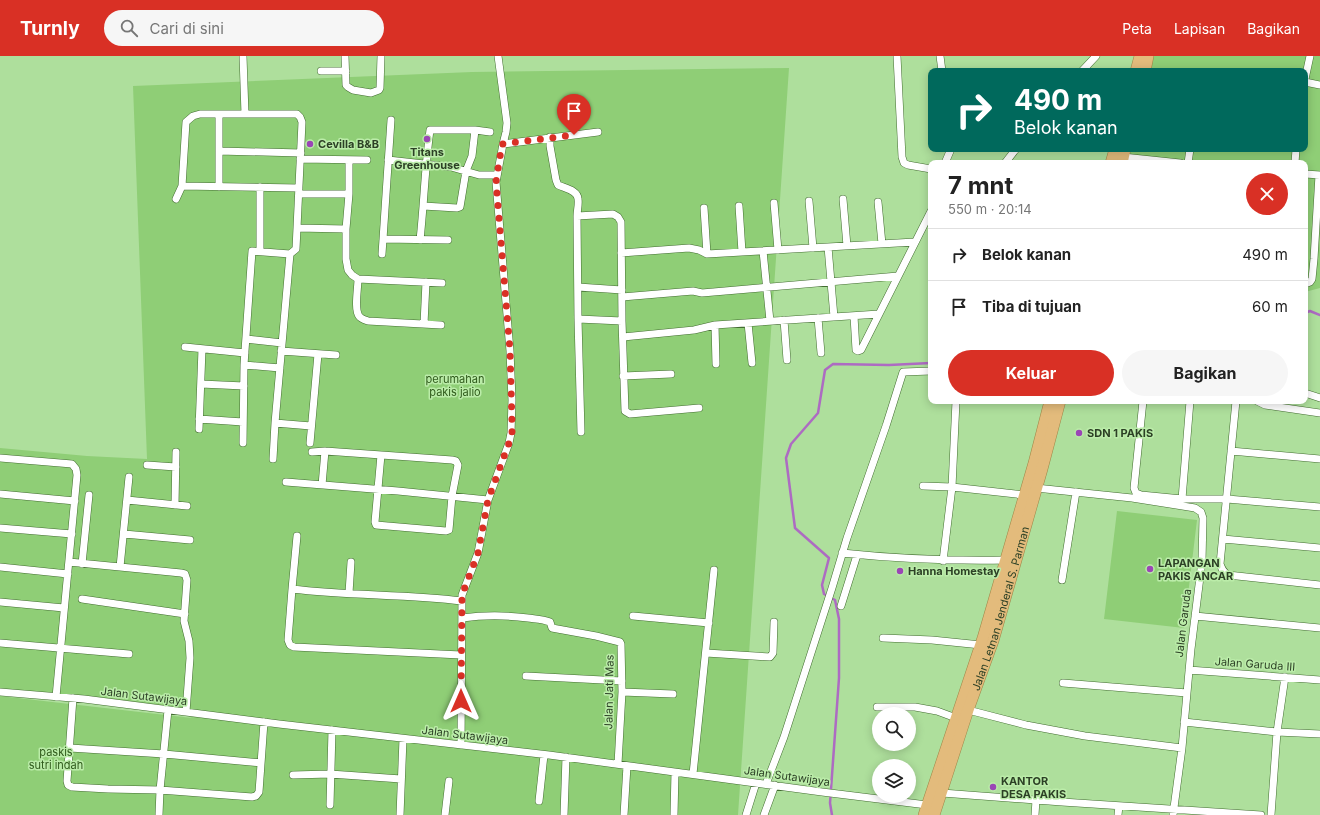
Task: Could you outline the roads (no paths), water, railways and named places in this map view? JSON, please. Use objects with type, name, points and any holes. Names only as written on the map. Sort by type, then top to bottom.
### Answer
[{"type":"highway","points":[[1137,68],[1140,56]]},
{"type":"highway","points":[[1145,68],[1148,56]]},
{"type":"highway","name":"Jalan Letnan Jenderal S. Parman","points":[[926,810],[981,645],[1049,404]]},
{"type":"highway","name":"Jalan Letnan Jenderal S. Parman","points":[[934,815],[992,641],[1059,404]]},
{"type":"street","points":[[243,56],[245,114]]},
{"type":"street","points":[[345,56],[346,85],[350,89],[371,93],[379,90],[380,88],[381,56]]},
{"type":"street","points":[[461,745],[462,601],[464,590],[475,559],[488,500],[512,433],[510,350],[496,182],[496,175],[507,123],[498,56]]},
{"type":"street","points":[[897,56],[902,157],[904,162],[908,165],[928,168]]},
{"type":"street","points":[[940,56],[942,68]]},
{"type":"street","points":[[1085,68],[1096,56]]},
{"type":"street","points":[[1307,68],[1310,56]]},
{"type":"street","points":[[321,71],[346,71]]},
{"type":"street","points":[[1308,83],[1320,85]]},
{"type":"street","points":[[176,199],[182,186],[186,122],[193,116],[200,114],[297,114],[300,117],[302,122],[296,249],[290,254],[281,351],[274,459]]},
{"type":"street","points":[[219,114],[219,187]]},
{"type":"street","points":[[382,254],[390,120]]},
{"type":"street","points":[[420,240],[430,130],[476,130],[490,132]]},
{"type":"street","points":[[423,206],[460,207],[473,173],[472,156],[476,130]]},
{"type":"street","points":[[502,144],[598,132]]},
{"type":"street","points":[[550,137],[550,146],[558,185],[577,194],[578,199],[578,319],[581,432]]},
{"type":"street","points":[[219,152],[367,160]]},
{"type":"street","points":[[1007,160],[1014,152]]},
{"type":"street","points":[[1124,156],[1156,160]]},
{"type":"street","points":[[349,160],[349,194],[346,229],[346,264],[348,270],[358,279],[442,283]]},
{"type":"street","points":[[388,160],[451,167],[473,173],[496,175]]},
{"type":"street","points":[[1308,174],[1319,175],[1317,260],[1312,279],[1308,283]]},
{"type":"street","points":[[182,186],[260,187],[349,194]]},
{"type":"street","points":[[260,187],[260,251]]},
{"type":"street","points":[[843,199],[846,246]]},
{"type":"street","points":[[809,201],[812,248]]},
{"type":"street","points":[[878,202],[882,244]]},
{"type":"street","points":[[774,203],[778,250]]},
{"type":"street","points":[[739,206],[742,252]]},
{"type":"street","points":[[704,208],[707,254]]},
{"type":"street","points":[[577,216],[613,214],[618,217],[621,222],[624,411],[630,414],[699,408]]},
{"type":"street","points":[[854,316],[856,350],[858,351],[861,350],[928,217]]},
{"type":"street","points":[[297,228],[346,229]]},
{"type":"street","points":[[383,239],[448,240]]},
{"type":"street","points":[[621,253],[689,248],[699,250],[707,254],[915,242]]},
{"type":"street","points":[[828,247],[834,317]]},
{"type":"street","points":[[243,443],[244,365],[252,251],[290,254]]},
{"type":"street","points":[[763,251],[770,321]]},
{"type":"street","points":[[578,287],[622,293],[693,291],[702,293],[898,276]]},
{"type":"street","points":[[358,279],[357,309],[358,316],[362,319],[368,321],[441,325]]},
{"type":"street","points":[[424,324],[426,282]]},
{"type":"street","points":[[623,337],[694,330],[715,325],[879,314]]},
{"type":"street","points":[[818,318],[821,353]]},
{"type":"street","points":[[578,319],[622,321]]},
{"type":"street","points":[[784,320],[787,360]]},
{"type":"street","points":[[748,323],[752,363]]},
{"type":"street","points":[[715,325],[716,364]]},
{"type":"street","points":[[246,339],[282,343]]},
{"type":"street","points":[[185,347],[245,353]]},
{"type":"street","points":[[199,429],[202,349]]},
{"type":"street","points":[[281,351],[336,355]]},
{"type":"street","points":[[310,443],[318,354]]},
{"type":"street","points":[[244,365],[280,368]]},
{"type":"street","points":[[766,784],[784,737],[842,553],[904,372],[928,371]]},
{"type":"street","points":[[624,376],[671,374]]},
{"type":"street","points":[[201,384],[244,386]]},
{"type":"street","points":[[1308,394],[1320,398]]},
{"type":"street","points":[[943,561],[952,487],[956,404]]},
{"type":"street","points":[[1144,404],[1134,488],[1136,493],[1141,495],[1182,499],[1227,499],[1320,507]]},
{"type":"street","points":[[1182,499],[1190,404]]},
{"type":"street","points":[[1236,404],[1220,564],[1222,569],[1224,573],[1228,575],[1320,585]]},
{"type":"street","points":[[1261,404],[1320,413]]},
{"type":"street","points":[[199,419],[243,422]]},
{"type":"street","points":[[276,423],[311,426]]},
{"type":"street","points":[[312,452],[325,451],[452,460],[456,461],[458,465],[452,496],[449,530],[446,531],[376,525],[375,522],[381,455]]},
{"type":"street","points":[[322,485],[325,451]]},
{"type":"street","points":[[175,505],[176,452]]},
{"type":"street","points":[[1232,452],[1320,459]]},
{"type":"street","points":[[0,458],[72,464],[76,469],[75,501],[56,696]]},
{"type":"street","points":[[148,465],[176,467]]},
{"type":"street","points":[[120,567],[129,477]]},
{"type":"street","points":[[286,482],[488,500]]},
{"type":"street","points":[[923,486],[952,487],[1024,495]]},
{"type":"street","name":"Jalan Garuda","points":[[1036,488],[1132,498],[1195,508],[1201,512],[1203,518],[1202,560],[1174,812]]},
{"type":"street","points":[[1062,580],[1076,492]]},
{"type":"street","points":[[0,494],[75,501]]},
{"type":"street","points":[[82,564],[89,495]]},
{"type":"street","points":[[127,500],[187,506]]},
{"type":"street","points":[[0,528],[72,534]]},
{"type":"street","points":[[124,534],[190,540]]},
{"type":"street","points":[[297,536],[288,640],[290,646],[461,655]]},
{"type":"street","points":[[1223,539],[1320,548]]},
{"type":"street","points":[[842,553],[902,559],[943,561],[1006,560]]},
{"type":"street","points":[[841,606],[857,555]]},
{"type":"street","points":[[69,562],[185,574],[187,580],[184,627],[189,641],[190,658],[186,712]]},
{"type":"street","points":[[349,593],[351,562]]},
{"type":"street","points":[[0,567],[68,574]]},
{"type":"street","points":[[694,774],[714,570]]},
{"type":"street","points":[[292,589],[434,597],[462,601]]},
{"type":"street","points":[[82,600],[185,614]]},
{"type":"street","points":[[0,602],[64,608]]},
{"type":"street","name":"Jalan Jati Mas","points":[[462,618],[485,615],[543,620],[550,622],[552,628],[618,641],[621,644],[622,681],[618,764]]},
{"type":"street","points":[[633,616],[709,623]]},
{"type":"street","points":[[1195,616],[1320,628]]},
{"type":"street","points":[[706,653],[770,657],[773,653],[774,622]]},
{"type":"street","points":[[883,638],[932,640],[981,645]]},
{"type":"street","points":[[0,643],[129,654]]},
{"type":"street","name":"Jalan Garuda III","points":[[1189,670],[1320,680]]},
{"type":"street","points":[[526,676],[622,681]]},
{"type":"street","points":[[1271,815],[1277,732],[1285,678]]},
{"type":"street","points":[[1063,683],[1187,693]]},
{"type":"street","name":"Jalan Sutawijaya","points":[[0,692],[56,696],[566,757],[838,794],[926,810]]},
{"type":"street","points":[[622,692],[673,694]]},
{"type":"street","points":[[73,698],[67,781],[68,785],[72,787],[160,790],[252,797],[256,796],[259,792],[264,722]]},
{"type":"street","points":[[916,707],[937,710],[956,718]]},
{"type":"street","points":[[159,815],[168,710]]},
{"type":"street","points":[[968,710],[1026,725],[1078,734],[1182,748]]},
{"type":"street","points":[[1184,722],[1277,732],[1320,734]]},
{"type":"street","points":[[330,805],[332,730]]},
{"type":"street","points":[[400,815],[403,738]]},
{"type":"street","points":[[70,748],[164,754],[261,763]]},
{"type":"street","points":[[539,801],[544,755]]},
{"type":"street","points":[[564,815],[566,757]]},
{"type":"street","points":[[624,815],[627,766]]},
{"type":"street","points":[[674,815],[675,772]]},
{"type":"street","points":[[293,775],[330,774],[401,778]]},
{"type":"street","points":[[445,815],[449,781]]},
{"type":"street","points":[[746,815],[756,783]]},
{"type":"street","points":[[764,815],[775,785]]},
{"type":"street","points":[[942,793],[1119,806],[1150,811],[1261,815]]},
{"type":"street","points":[[1035,815],[1036,800]]},
{"type":"street","points":[[1118,815],[1119,806]]},
{"type":"waterway","points":[[1308,312],[1310,311],[1320,315]]},
{"type":"waterway","points":[[832,815],[830,803],[839,678],[839,619],[835,600],[824,594],[822,585],[829,558],[795,528],[786,458],[791,444],[818,413],[825,370],[833,364],[889,365],[928,363]]},
{"type":"place","name":"Titans Greenhouse","points":[[427,139]]},
{"type":"place","name":"Cevilla B&B","points":[[310,144]]},
{"type":"place","name":"SDN 1 PAKIS","points":[[1079,433]]},
{"type":"place","name":"LAPANGAN PAKIS ANCAR","points":[[1150,569]]},
{"type":"place","name":"Hanna Homestay","points":[[900,571]]},
{"type":"place","name":"KANTOR DESA PAKIS","points":[[993,787]]},
{"type":"park label","name":"perumahan pakis jalio","points":[[455,385]]},
{"type":"park label","name":"paskis sutri indah","points":[[56,758]]}]
